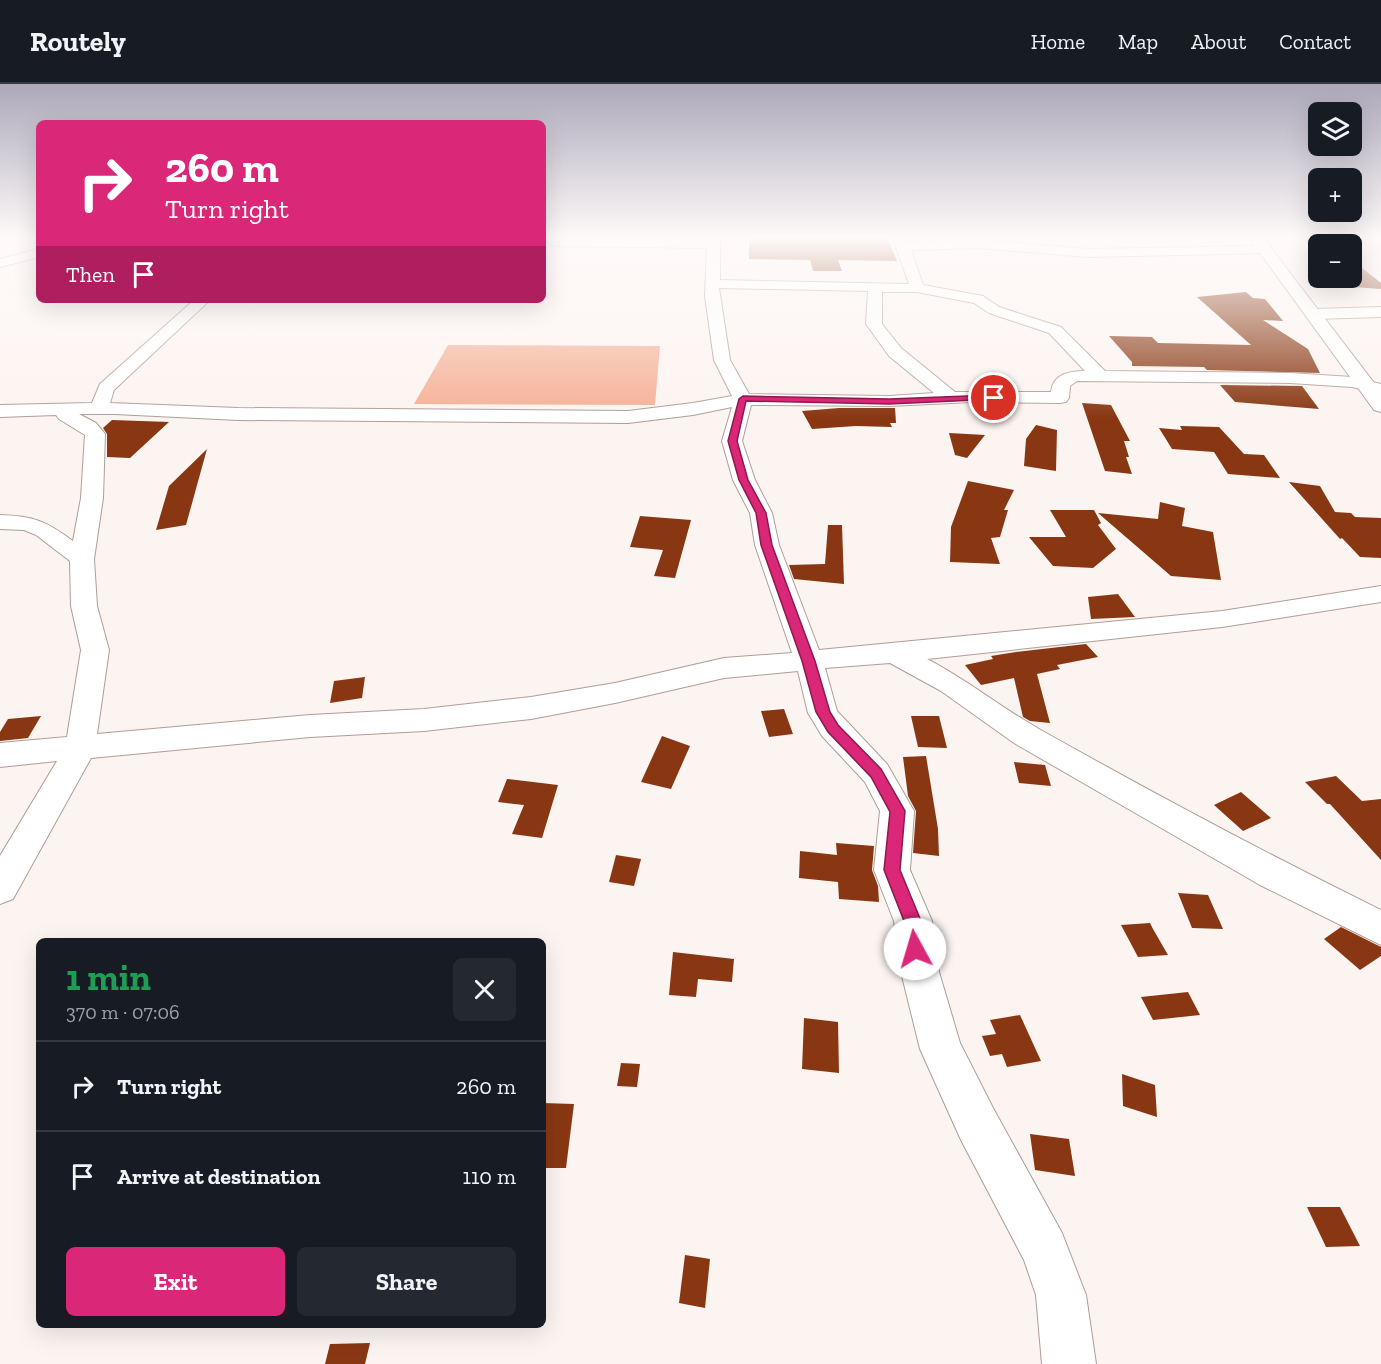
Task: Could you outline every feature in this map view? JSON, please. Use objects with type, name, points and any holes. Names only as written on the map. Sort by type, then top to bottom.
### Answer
[{"type":"street","points":[[712,299],[722,360],[743,399],[732,441],[744,480],[761,513],[770,555],[809,661],[823,712],[833,728],[876,773],[897,811],[892,870],[913,921],[920,972],[941,1049],[977,1124],[1045,1251],[1061,1295],[1069,1364]]},
{"type":"street","points":[[875,299],[874,324],[895,352],[951,398]]},
{"type":"street","points":[[977,299],[994,310],[1055,330],[1100,376]]},
{"type":"street","points":[[1302,299],[1373,387],[1381,405]]},
{"type":"street","points":[[99,409],[106,388],[200,303]]},
{"type":"street","points":[[1313,314],[1381,312]]},
{"type":"street","points":[[0,411],[99,409],[438,417],[628,417],[693,409],[743,399],[889,401],[951,398],[1060,398],[1059,386],[1064,380],[1076,376],[1290,378],[1373,387]]},
{"type":"street","points":[[0,888],[81,748],[83,721],[95,650],[84,606],[82,558],[92,498],[95,434],[89,427],[66,415],[63,410]]},
{"type":"street","points":[[0,522],[28,523],[44,530],[82,558]]},
{"type":"street","points":[[0,755],[310,726],[424,720],[531,708],[615,693],[724,668],[1222,620],[1381,594]]},
{"type":"street","points":[[894,653],[951,684],[1024,735],[1273,874],[1381,928]]},
{"type":"shaded area","points":[[448,345],[660,346],[655,405],[414,404]]},
{"type":"building","points":[[1199,299],[1265,299],[1283,321],[1263,320],[1308,349],[1320,373],[1132,366],[1132,362],[1109,336],[1152,337],[1158,343],[1251,345]]},
{"type":"building","points":[[1220,385],[1302,386],[1319,409],[1235,402]]},
{"type":"building","points":[[1082,403],[1111,405],[1130,441],[1124,441],[1129,457],[1126,457],[1132,474],[1105,471]]},
{"type":"building","points":[[839,408],[895,408],[896,423],[890,423],[892,427],[856,426],[812,429],[802,411]]},
{"type":"building","points":[[112,420],[169,422],[130,458],[107,457],[107,434],[103,428]]},
{"type":"building","points":[[1036,425],[1057,430],[1056,471],[1024,466],[1026,439]]},
{"type":"building","points":[[1180,426],[1219,427],[1244,454],[1264,455],[1280,478],[1228,474],[1214,452],[1172,449],[1159,428],[1182,430]]},
{"type":"building","points":[[949,433],[985,435],[967,458],[955,455]]},
{"type":"building","points":[[207,449],[186,525],[156,530],[169,486]]},
{"type":"building","points":[[968,481],[1014,490],[1004,510],[1008,510],[1000,537],[991,538],[1000,564],[950,562],[951,527]]},
{"type":"building","points":[[1289,482],[1320,486],[1335,512],[1351,513],[1355,517],[1381,518],[1381,558],[1360,557],[1342,538],[1340,539]]},
{"type":"building","points":[[1160,502],[1185,508],[1182,526],[1213,532],[1221,580],[1171,576],[1098,513],[1158,519]]},
{"type":"building","points":[[1050,510],[1094,510],[1101,523],[1098,525],[1116,549],[1093,568],[1053,566],[1029,537],[1066,537]]},
{"type":"building","points":[[640,516],[691,520],[675,578],[654,576],[663,550],[630,547]]},
{"type":"building","points":[[828,525],[842,525],[844,584],[794,579],[789,565],[825,564]]},
{"type":"building","points":[[1118,594],[1135,617],[1091,619],[1088,597]]},
{"type":"building","points":[[1086,644],[1098,657],[1057,665],[1060,669],[1037,674],[1050,723],[1030,721],[1023,717],[1014,678],[981,685],[965,665],[993,659],[991,656]]},
{"type":"building","points":[[365,677],[362,698],[330,703],[334,681]]},
{"type":"building","points":[[784,709],[793,734],[769,737],[761,711]]},
{"type":"building","points":[[41,716],[28,738],[0,741],[0,732],[8,719]]},
{"type":"building","points":[[911,716],[939,716],[947,748],[918,747]]},
{"type":"building","points":[[662,736],[690,746],[671,789],[641,782]]},
{"type":"building","points":[[926,756],[938,829],[939,856],[913,853],[916,811],[908,796],[903,757]]},
{"type":"building","points":[[1014,762],[1045,765],[1051,786],[1019,783]]},
{"type":"building","points":[[1336,776],[1362,801],[1381,799],[1381,860],[1330,804],[1327,804],[1305,782]]},
{"type":"building","points":[[507,779],[558,785],[542,838],[512,834],[524,805],[498,802]]},
{"type":"building","points":[[1241,792],[1271,818],[1243,831],[1214,805]]},
{"type":"building","points":[[836,843],[874,846],[872,870],[878,886],[879,902],[839,899],[838,882],[799,878],[800,851],[837,855]]},
{"type":"building","points":[[616,855],[641,859],[634,886],[609,882]]},
{"type":"building","points":[[1178,893],[1208,895],[1223,929],[1192,928]]},
{"type":"building","points":[[1150,923],[1168,955],[1138,957],[1121,925]]},
{"type":"building","points":[[1341,927],[1381,947],[1381,956],[1360,970],[1324,939]]},
{"type":"building","points":[[673,952],[734,959],[732,982],[698,979],[696,997],[669,995]]},
{"type":"building","points":[[1188,992],[1200,1015],[1153,1020],[1141,997]]},
{"type":"building","points":[[1020,1015],[1041,1061],[1007,1067],[1002,1054],[990,1056],[982,1036],[996,1034],[990,1020]]},
{"type":"building","points":[[804,1018],[838,1022],[839,1073],[802,1069]]},
{"type":"building","points":[[621,1063],[640,1064],[637,1087],[617,1086]]},
{"type":"building","points":[[1122,1074],[1155,1085],[1157,1117],[1123,1106]]},
{"type":"building","points":[[546,1103],[574,1104],[566,1168],[546,1168]]},
{"type":"building","points":[[1030,1134],[1069,1139],[1075,1176],[1035,1170]]},
{"type":"building","points":[[1307,1207],[1340,1207],[1360,1246],[1326,1247]]},
{"type":"building","points":[[685,1255],[710,1259],[705,1308],[679,1303]]},
{"type":"building","points":[[370,1343],[365,1364],[325,1364],[330,1344]]},
{"type":"route","points":[[915,949],[913,921],[892,870],[897,811],[876,773],[833,728],[823,712],[809,661],[767,545],[761,513],[744,480],[732,441],[743,399],[889,401],[994,398]]}]
